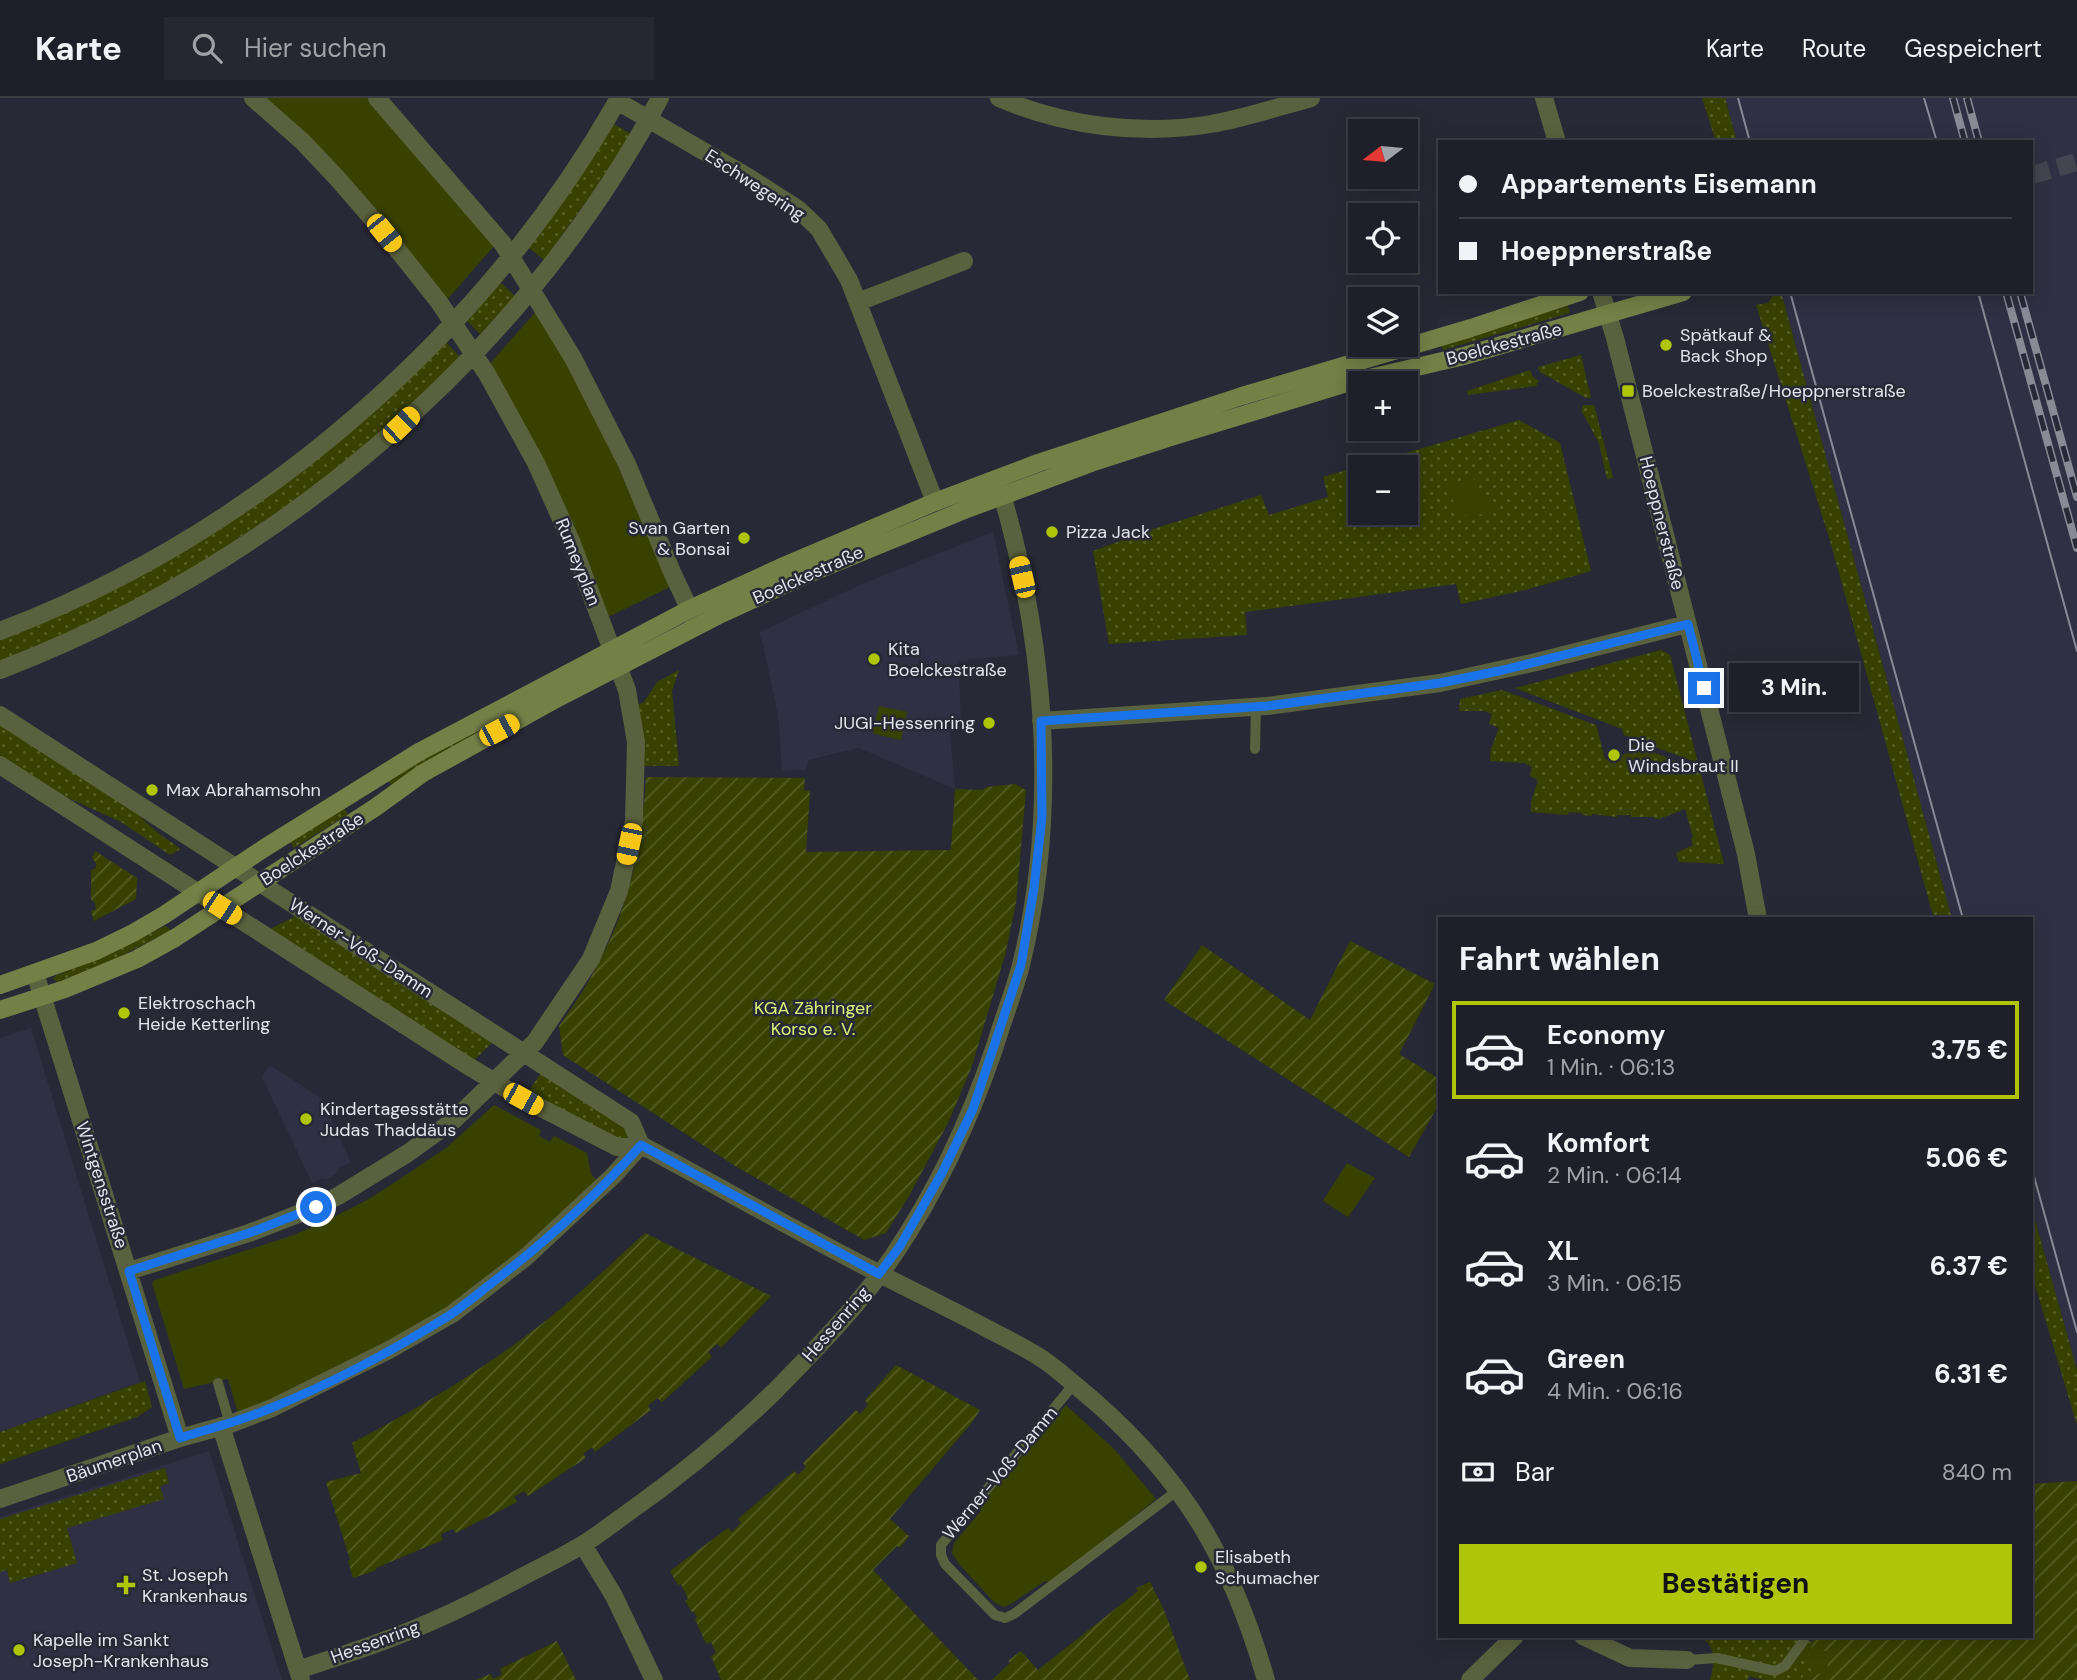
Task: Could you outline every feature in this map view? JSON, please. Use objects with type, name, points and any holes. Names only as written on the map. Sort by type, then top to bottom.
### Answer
[{"type":"main road","name":"Boelckestraße","points":[[0,985],[112,943],[158,919],[419,752],[690,609],[934,502],[997,478],[1203,408],[1471,328],[1574,294]]},
{"type":"main road","name":"Boelckestraße","points":[[0,1010],[43,998],[137,959],[222,908],[423,773],[619,666],[806,575],[1002,496],[1105,459],[1344,384],[1464,356],[1676,294]]},
{"type":"main road","points":[[363,786],[376,807]]},
{"type":"street","name":"Rumeyplan","points":[[254,98],[303,142],[377,224],[439,302],[474,354],[501,398],[541,474],[571,541],[627,690],[636,742],[634,821],[619,891],[591,958],[540,1035],[493,1082]]},
{"type":"street","points":[[377,98],[503,244],[573,358],[627,464],[698,626]]},
{"type":"street","points":[[0,670],[152,602],[258,536],[318,494],[401,425],[474,354],[530,289],[595,205],[660,98]]},
{"type":"street","points":[[999,98],[1028,110],[1060,118],[1151,129],[1212,124],[1311,98]]},
{"type":"street","points":[[1544,98],[1556,140]]},
{"type":"street","points":[[0,631],[83,596],[134,570],[240,505],[338,432],[374,401],[453,323],[510,257],[567,180],[618,100]]},
{"type":"street","name":"Eschwegering","points":[[618,100],[798,209],[819,229],[849,280],[934,502]]},
{"type":"street","points":[[858,302],[964,261]]},
{"type":"street","name":"Hoeppnerstraße","points":[[1602,294],[1746,854],[1758,917]]},
{"type":"street","name":"Hessenring","points":[[299,1675],[464,1607],[583,1545],[666,1486],[745,1421],[816,1350],[900,1246],[942,1173],[973,1109],[1021,965],[1031,913],[1042,817],[1041,721],[1030,615],[1010,520],[997,478]]},
{"type":"street","points":[[1041,721],[1256,706],[1440,683],[1688,624]]},
{"type":"street","name":"Werner-Voß-Damm","points":[[0,715],[631,1122],[641,1145]]},
{"type":"street","name":"Werner-Voß-Damm","points":[[0,765],[493,1082],[617,1147],[641,1145],[1043,1359],[1116,1421],[1178,1490],[1209,1537],[1234,1586],[1266,1680]]},
{"type":"street","name":"Wintgensstraße","points":[[35,973],[180,1438]]},
{"type":"street","points":[[129,1271],[249,1233],[338,1196],[438,1133],[493,1082]]},
{"type":"street","name":"Bäumerplan","points":[[0,1499],[272,1408],[389,1350],[452,1314],[526,1257],[573,1215],[641,1145]]},
{"type":"street","points":[[226,1425],[299,1675]]},
{"type":"street","points":[[583,1545],[614,1596],[654,1680]]},
{"type":"street","points":[[1470,1680],[1513,1638]]},
{"type":"street","points":[[1587,1638],[1630,1658],[1687,1660]]},
{"type":"lane","points":[[1255,749],[1256,706]]},
{"type":"lane","points":[[218,1383],[226,1425]]},
{"type":"lane","name":"Werner-Voß-Damm","points":[[1074,1384],[941,1545],[945,1564],[995,1615],[1005,1618],[1014,1614],[1178,1490]]},
{"type":"lane","points":[[1687,1660],[1717,1658],[1775,1671],[1785,1666],[1804,1640]]},
{"type":"shaded area","points":[[1725,98],[2077,98],[2077,1370],[2033,1213],[2033,917],[1951,917],[1782,294],[2033,294],[2033,140],[1736,140]]},
{"type":"shaded area","name":"Kita Boelckestraße","points":[[993,532],[1019,655],[958,661],[961,721],[949,721],[955,789],[859,748],[808,760],[806,770],[782,771],[778,713],[760,632],[862,584]]},
{"type":"shaded area","points":[[31,1028],[140,1382],[0,1432],[0,1038]]},
{"type":"shaded area","name":"Kindertagesstätte Judas Thaddäus","points":[[270,1065],[321,1098],[351,1162],[338,1168],[336,1174],[326,1180],[323,1178],[312,1183],[262,1077]]},
{"type":"shaded area","name":"St. Joseph Krankenhaus","points":[[209,1451],[282,1680],[0,1680],[0,1517]]},
{"type":"green space","points":[[263,98],[367,98],[494,246],[446,301]]},
{"type":"green space","points":[[1702,98],[1725,98],[1736,140],[1715,140]]},
{"type":"green space","points":[[614,124],[631,134],[544,260],[528,247]]},
{"type":"green space","points":[[500,282],[515,296],[480,334],[466,320]]},
{"type":"green space","points":[[1774,294],[1782,294],[1951,917],[1933,917],[1831,544],[1756,305],[1768,303]]},
{"type":"green space","points":[[1568,306],[1570,313],[1443,350],[1441,343]]},
{"type":"green space","points":[[537,310],[598,420],[670,587],[608,617],[488,366]]},
{"type":"green space","points":[[446,342],[460,357],[383,431],[313,488],[191,570],[91,623],[0,661],[0,639],[137,576],[243,513],[301,471],[370,415]]},
{"type":"green space","points":[[1581,355],[1591,398],[1586,398],[1540,372],[1538,367]]},
{"type":"green space","points":[[1530,370],[1533,377],[1539,381],[1536,386],[1468,395],[1467,391]]},
{"type":"green space","points":[[1583,405],[1594,405],[1613,478],[1607,479],[1599,443],[1581,410]]},
{"type":"green space","points":[[1519,420],[1560,443],[1591,571],[1529,589],[1461,604],[1456,584],[1245,612],[1247,635],[1109,644],[1093,551],[1261,495],[1269,515],[1328,497],[1323,477],[1348,470],[1348,525],[1418,525],[1418,455],[1399,455]]},
{"type":"green space","points":[[1473,477],[1491,511],[1469,518],[1443,486]]},
{"type":"green space","points":[[1661,650],[1670,655],[1697,759],[1695,762],[1624,735],[1622,729],[1515,688]]},
{"type":"green space","points":[[679,670],[672,691],[679,766],[644,766],[638,705],[644,702],[657,682]]},
{"type":"green space","points":[[559,683],[562,689],[392,786],[388,780],[465,735]]},
{"type":"green space","points":[[1502,690],[1596,725],[1605,759],[1629,753],[1626,742],[1700,770],[1724,864],[1679,862],[1676,853],[1693,845],[1685,809],[1659,819],[1631,815],[1617,817],[1569,812],[1568,815],[1531,812],[1531,802],[1538,780],[1530,776],[1532,767],[1524,763],[1490,761],[1491,749],[1499,728],[1489,724],[1492,714],[1485,711],[1459,711],[1460,699]]},
{"type":"green space","points":[[879,706],[907,712],[901,740],[873,732]]},
{"type":"green space","points":[[0,725],[135,812],[181,849],[170,855],[121,822],[66,797],[0,755]]},
{"type":"green space","name":"KGA Zähringer Korso e. V.","points":[[646,777],[805,778],[804,790],[810,791],[806,852],[951,850],[955,789],[983,790],[986,787],[1015,784],[1026,790],[1016,903],[1005,955],[972,1066],[948,1123],[886,1233],[864,1240],[737,1167],[563,1055],[559,1026],[579,997],[611,938],[632,878]]},
{"type":"green space","points":[[343,807],[348,814],[294,848],[290,842]]},
{"type":"green space","points":[[95,851],[137,878],[136,899],[94,921],[91,911],[96,909],[91,900],[91,870],[96,868],[92,858]]},
{"type":"green space","points":[[296,916],[492,1043],[474,1060],[270,929]]},
{"type":"green space","points":[[165,926],[171,930],[119,957],[58,982],[53,979],[55,976]]},
{"type":"green space","points":[[1350,941],[1435,984],[1399,1054],[1438,1078],[1438,1106],[1409,1157],[1164,1000],[1202,945],[1310,1020]]},
{"type":"green space","points":[[541,1073],[626,1129],[627,1138],[621,1140],[528,1092]]},
{"type":"green space","points":[[494,1105],[541,1130],[539,1136],[550,1142],[554,1136],[587,1153],[591,1174],[598,1181],[549,1228],[440,1313],[331,1375],[238,1413],[228,1379],[184,1389],[152,1283],[155,1280],[294,1235],[367,1200],[446,1148]]},
{"type":"green space","points":[[1347,1163],[1375,1178],[1348,1217],[1323,1201]]},
{"type":"green space","points":[[2033,1213],[2077,1370],[2077,1425],[2033,1278]]},
{"type":"green space","points":[[645,1233],[771,1296],[721,1348],[717,1344],[708,1352],[712,1357],[662,1402],[657,1398],[648,1406],[651,1410],[595,1452],[592,1447],[583,1454],[586,1458],[528,1496],[524,1491],[514,1497],[517,1502],[456,1533],[453,1529],[441,1534],[443,1540],[353,1578],[326,1482],[361,1473],[352,1443],[428,1401],[525,1337],[561,1309]]},
{"type":"green space","points":[[896,1365],[980,1410],[890,1519],[909,1536],[900,1548],[897,1546],[873,1570],[978,1680],[721,1680],[711,1656],[716,1653],[711,1642],[706,1644],[695,1619],[697,1617],[685,1601],[688,1599],[681,1584],[678,1585],[670,1571],[728,1528],[732,1532],[741,1523],[738,1519],[794,1471],[798,1475],[806,1467],[803,1463],[856,1410],[860,1414],[868,1405],[865,1400]]},
{"type":"green space","points":[[145,1381],[152,1407],[137,1417],[0,1464],[0,1432]]},
{"type":"green space","points":[[1066,1405],[1115,1450],[1156,1499],[1051,1583],[1045,1581],[1004,1607],[995,1603],[958,1563],[952,1553],[954,1543],[981,1511],[980,1505]]},
{"type":"green space","points":[[165,1468],[169,1483],[160,1486],[164,1499],[67,1528],[77,1563],[10,1583],[7,1570],[0,1572],[0,1519]]},
{"type":"green space","points":[[2077,1481],[2077,1680],[1802,1680],[1804,1672],[1826,1675],[1830,1652],[1811,1648],[1814,1638],[2033,1638],[2033,1484]]},
{"type":"green space","points":[[1150,1582],[1164,1610],[1190,1680],[992,1680],[1010,1663],[1008,1661],[1021,1651],[1038,1670],[1138,1591],[1136,1588]]},
{"type":"green space","points":[[1703,1638],[1798,1638],[1812,1642],[1811,1648],[1866,1676],[1845,1680],[1804,1673],[1802,1680],[1763,1680],[1749,1676],[1748,1680],[1710,1680],[1713,1656]]},
{"type":"green space","points":[[557,1641],[576,1680],[476,1680],[490,1674],[493,1679],[502,1675],[500,1669]]},
{"type":"green space","points":[[1811,1646],[1951,1680],[1865,1680],[1805,1667]]},
{"type":"tunnel","points":[[2033,175],[2077,162]]},
{"type":"tram line","points":[[1738,98],[1749,140]]},
{"type":"tram line","points":[[1924,98],[1936,140]]},
{"type":"tram line","points":[[1791,294],[1962,917]]},
{"type":"tram line","points":[[1979,294],[2077,651]]},
{"type":"tram line","points":[[2033,1173],[2077,1332]]},
{"type":"railway","points":[[1953,98],[1964,140]]},
{"type":"railway","points":[[1967,98],[1978,140]]},
{"type":"railway","points":[[2007,294],[2077,548]]},
{"type":"railway","points":[[2021,294],[2077,497]]},
{"type":"place","name":"Spätkauf & Back Shop","points":[[1666,345]]},
{"type":"place","name":"Boelckestraße/Hoeppnerstraße","points":[[1628,391]]},
{"type":"place","name":"Pizza Jack","points":[[1052,532]]},
{"type":"place","name":"Svan Garten & Bonsai","points":[[744,538]]},
{"type":"place","name":"Kita Boelckestraße","points":[[874,659]]},
{"type":"place","name":"JUGI-Hessenring","points":[[989,723]]},
{"type":"place","name":"Die Windsbraut II","points":[[1614,755]]},
{"type":"place","name":"Max Abrahamsohn","points":[[152,790]]},
{"type":"place","name":"Elektroschach Heide Ketterling","points":[[124,1013]]},
{"type":"place","name":"Kindertagesstätte Judas Thaddäus","points":[[306,1119]]},
{"type":"place","name":"Elisabeth Schumacher","points":[[1201,1567]]},
{"type":"place","name":"St. Joseph Krankenhaus","points":[[126,1585]]},
{"type":"place","name":"Kapelle im Sankt Joseph-Krankenhaus","points":[[19,1650]]},
{"type":"route","points":[[316,1207],[249,1233],[129,1271],[180,1438],[230,1424],[272,1408],[336,1378],[452,1314],[526,1257],[573,1215],[641,1145],[879,1274],[900,1246],[942,1173],[973,1109],[1014,989],[1029,926],[1042,817],[1041,721],[1267,706],[1440,683],[1688,624],[1704,688]]}]
